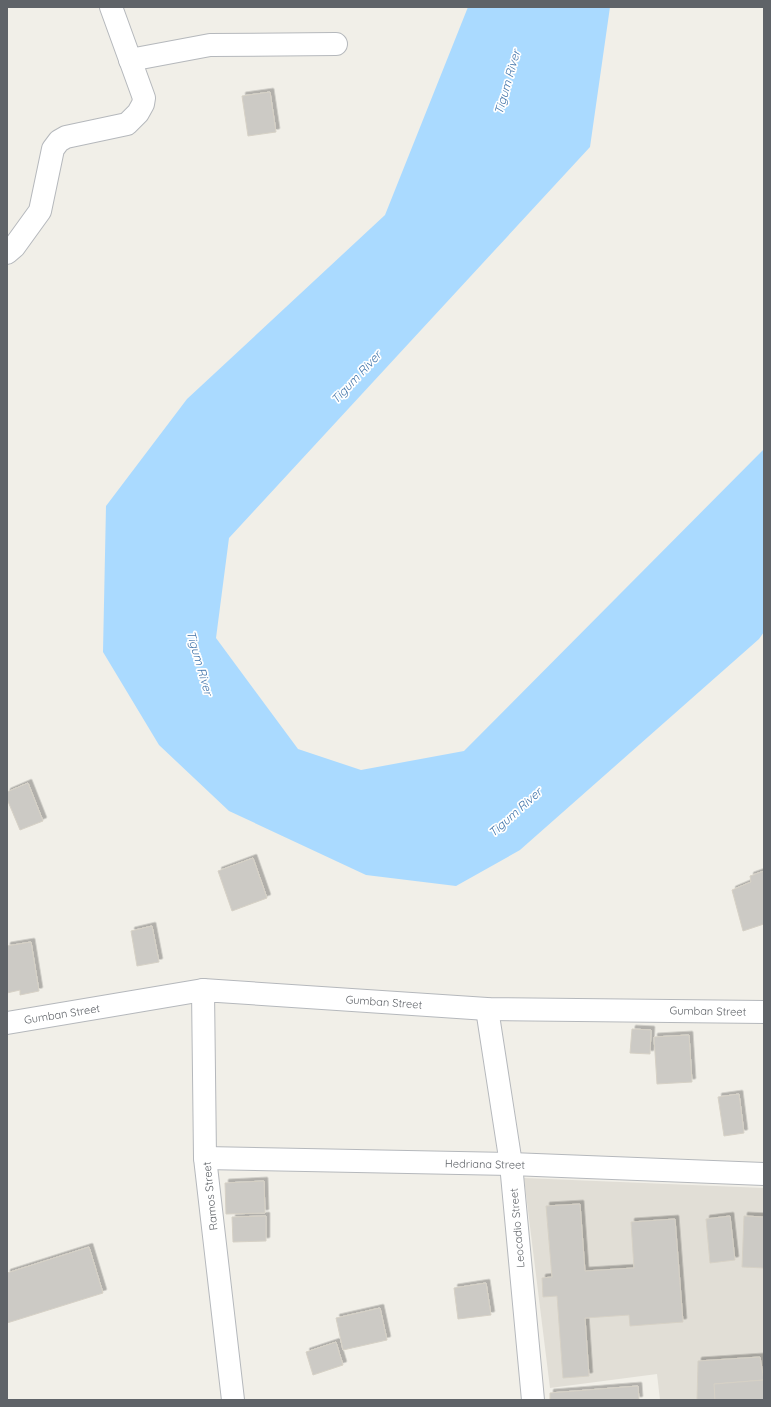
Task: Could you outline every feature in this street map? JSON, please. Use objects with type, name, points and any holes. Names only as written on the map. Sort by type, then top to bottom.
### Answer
[{"type":"street","points":[[7,253],[14,247],[40,211],[53,149],[59,141],[66,137],[126,124],[138,113],[143,104],[144,98],[110,7]]},
{"type":"street","points":[[130,60],[210,45],[336,44]]},
{"type":"street","name":"Gumban Street","points":[[7,1023],[203,990],[487,1009],[764,1012]]},
{"type":"street","name":"Ramos Street","points":[[203,990],[205,1158],[233,1400]]},
{"type":"street","name":"Leocadio Street","points":[[487,1009],[511,1164],[533,1400]]},
{"type":"street","name":"Hedriana Street","points":[[205,1158],[511,1164],[764,1174]]},
{"type":"shaded area","points":[[524,1178],[764,1188],[764,1400],[660,1400],[657,1374],[550,1388]]},
{"type":"water","name":"Tigum River","points":[[468,7],[610,7],[590,147],[229,538],[216,638],[298,749],[361,770],[464,751],[764,449],[764,632],[759,639],[520,850],[456,886],[366,875],[229,811],[159,745],[103,652],[106,506],[187,399],[385,215]]},
{"type":"building","points":[[270,92],[276,132],[248,136],[242,96]]},
{"type":"building","points":[[28,783],[43,821],[20,830],[7,799],[7,792]]},
{"type":"building","points":[[253,858],[267,898],[232,911],[218,871]]},
{"type":"building","points":[[764,871],[764,924],[743,931],[732,890],[751,882],[750,876]]},
{"type":"building","points":[[152,926],[159,962],[137,966],[131,931]]},
{"type":"building","points":[[31,942],[39,991],[20,995],[20,990],[7,993],[7,946]]},
{"type":"building","points":[[632,1029],[651,1030],[650,1054],[630,1053]]},
{"type":"building","points":[[689,1035],[692,1082],[657,1084],[654,1037]]},
{"type":"building","points":[[739,1094],[744,1133],[724,1136],[718,1097]]},
{"type":"building","points":[[264,1181],[265,1213],[226,1214],[225,1183]]},
{"type":"building","points":[[580,1204],[585,1271],[634,1268],[631,1222],[675,1219],[683,1322],[630,1326],[629,1315],[585,1318],[589,1376],[563,1378],[557,1296],[543,1297],[542,1278],[552,1277],[546,1206]]},
{"type":"building","points":[[266,1216],[266,1241],[233,1242],[232,1217]]},
{"type":"building","points":[[730,1216],[735,1260],[710,1263],[706,1219]]},
{"type":"building","points":[[744,1216],[764,1217],[764,1268],[742,1267]]},
{"type":"building","points":[[89,1247],[103,1293],[7,1323],[7,1273]]},
{"type":"building","points":[[486,1283],[491,1315],[458,1319],[454,1288]]},
{"type":"building","points":[[380,1308],[387,1340],[343,1350],[336,1318]]},
{"type":"building","points":[[336,1342],[343,1365],[313,1375],[306,1352]]},
{"type":"building","points":[[760,1357],[764,1380],[715,1384],[715,1400],[697,1400],[698,1361]]},
{"type":"building","points":[[764,1380],[764,1400],[715,1400],[714,1384]]},
{"type":"building","points":[[638,1386],[639,1400],[550,1400],[550,1393]]}]
